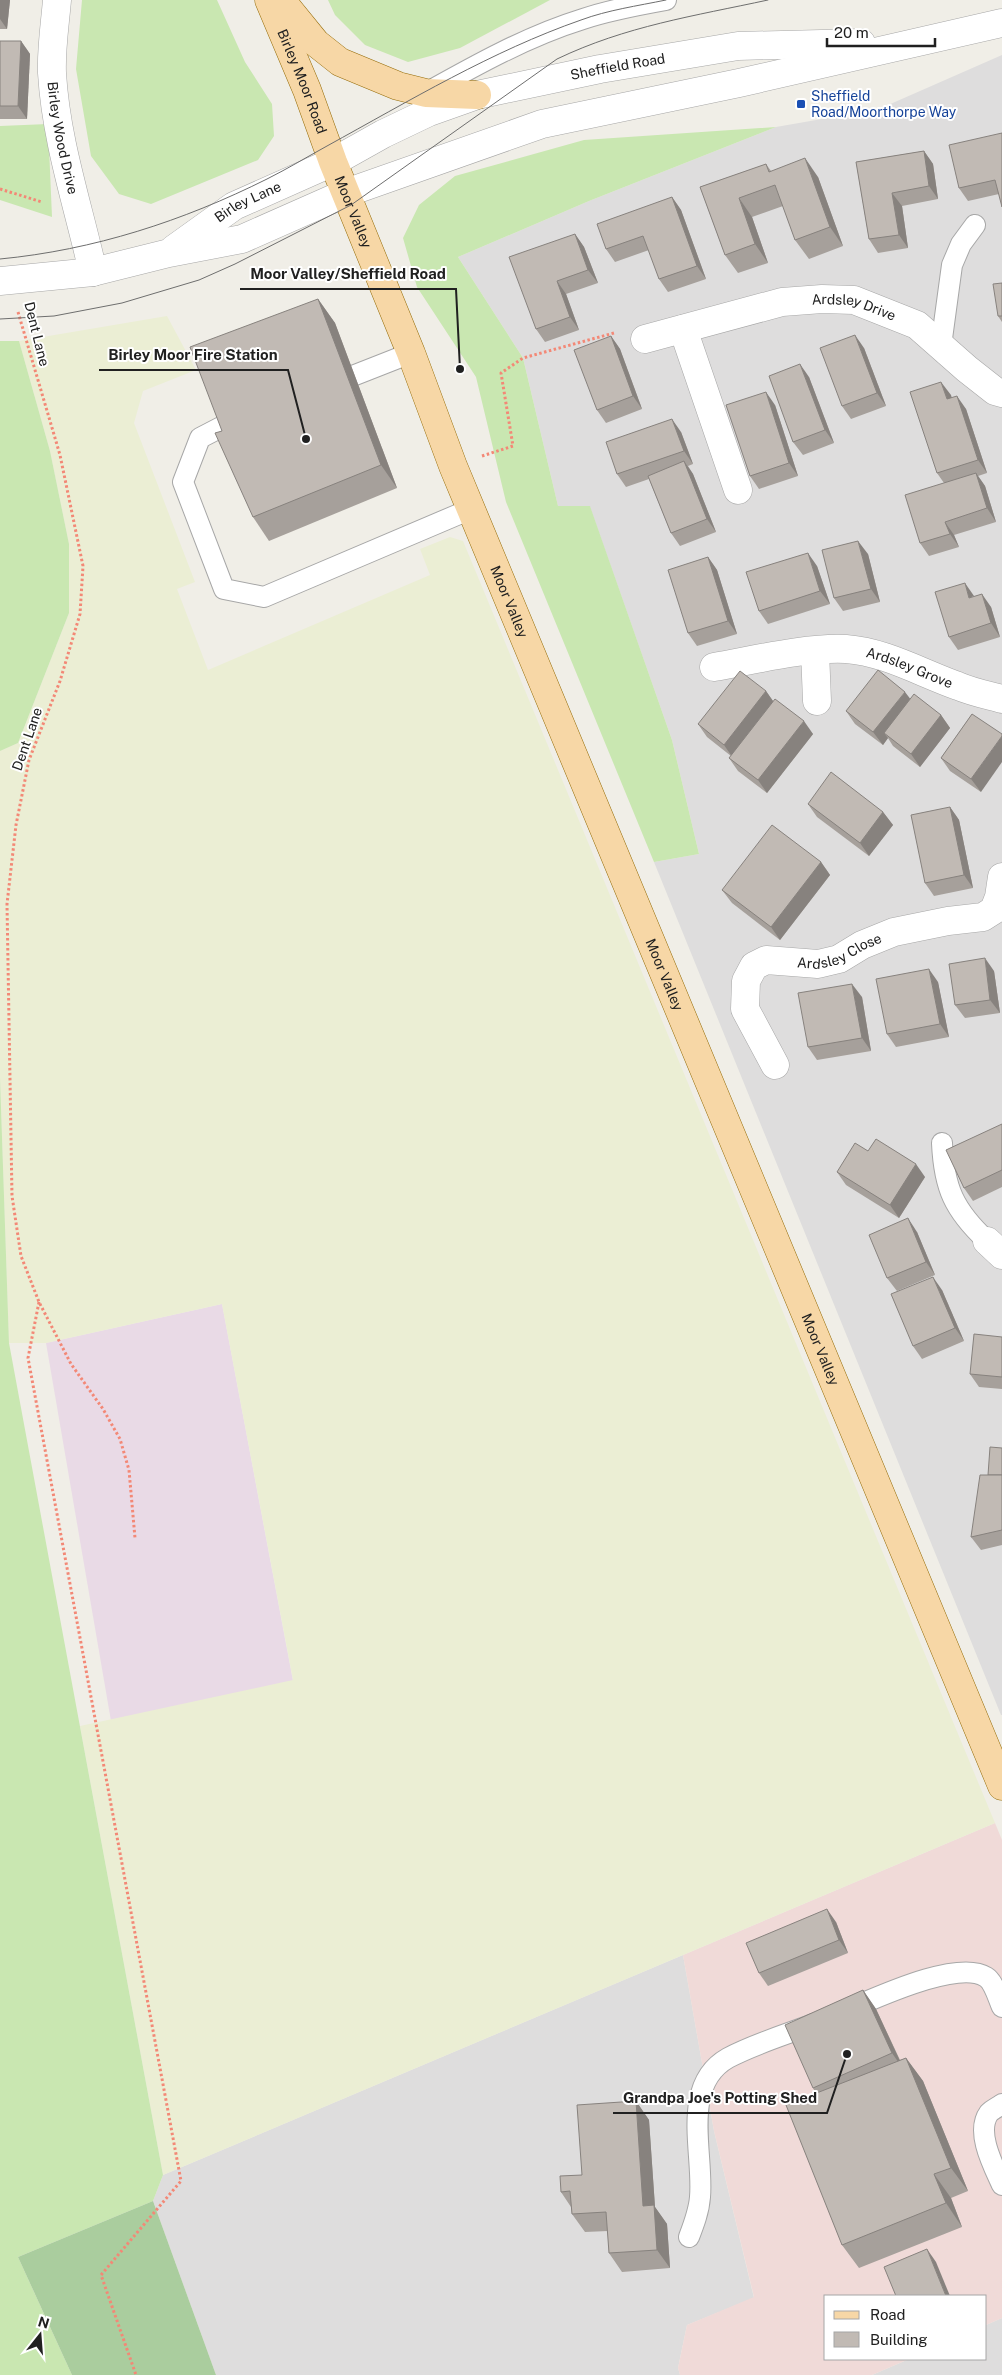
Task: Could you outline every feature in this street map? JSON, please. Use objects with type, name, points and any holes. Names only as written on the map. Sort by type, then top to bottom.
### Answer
[{"type":"main road","name":"Birley Moor Road","points":[[270,0],[307,90],[333,162]]},
{"type":"main road","points":[[281,0],[316,43],[340,62],[398,86],[426,93],[478,95]]},
{"type":"main road","name":"Moor Valley","points":[[333,162],[384,291],[411,353],[471,509],[1002,1786]]},
{"type":"street","name":"Birley Wood Drive","points":[[57,0],[52,71],[57,120],[69,178],[93,272]]},
{"type":"street","name":"Sheffield Road","points":[[346,193],[542,124],[1002,23]]},
{"type":"street","name":"Sheffield Road","points":[[333,162],[383,134],[429,112],[478,95],[600,68],[738,46],[920,42]]},
{"type":"street","name":"Birley Lane","points":[[169,253],[234,206],[333,162]]},
{"type":"street","name":"Birley Lane","points":[[7,281],[93,272],[169,253],[242,239],[346,193]]},
{"type":"street","name":"Ardsley Drive","points":[[645,339],[782,302],[822,299],[854,300],[917,325],[995,391],[1002,393]]},
{"type":"street","points":[[683,329],[738,490]]},
{"type":"street","name":"Ardsley Grove","points":[[714,667],[815,651],[846,649],[868,652],[895,660],[958,687],[1002,699]]},
{"type":"street","points":[[815,651],[817,701]]},
{"type":"street","name":"Ardsley Close","points":[[775,1065],[745,1008],[746,981],[754,966],[766,960],[818,964],[839,959],[862,945],[894,932],[948,920],[983,917],[994,910],[999,897],[1002,877]]},
{"type":"lane","points":[[383,134],[426,93],[467,70],[550,31],[583,19],[666,0]]},
{"type":"lane","points":[[941,346],[952,265],[961,244],[975,225]]},
{"type":"lane","points":[[355,375],[411,353]]},
{"type":"lane","points":[[227,424],[200,438],[183,482],[224,589],[264,597],[471,509]]},
{"type":"lane","points":[[942,1143],[943,1167],[956,1206],[967,1222],[994,1248]]},
{"type":"lane","points":[[689,2237],[696,2220],[700,2197],[698,2112],[702,2088],[726,2059],[907,1985],[959,1971],[975,1971],[988,1978],[1002,2007]]},
{"type":"lane","points":[[1002,2104],[989,2114],[984,2127],[986,2148],[1002,2185]]},
{"type":"path","points":[[0,189],[47,204]]},
{"type":"path","name":"Dent Lane","points":[[7,281],[60,456],[83,566],[80,614],[60,681],[29,760],[16,825],[7,904],[12,1196],[21,1256],[39,1302],[70,1364],[103,1409],[120,1438],[129,1470],[135,1538]]},
{"type":"path","points":[[454,466],[513,446],[501,373],[523,358],[636,327],[645,339]]},
{"type":"path","points":[[39,1302],[28,1358],[181,2181],[101,2275],[136,2375]]},
{"type":"shaded area","points":[[1002,55],[1001,1715],[654,862],[699,854],[672,740],[590,507],[558,506],[523,358],[458,257],[589,201],[776,127],[879,109]]},
{"type":"shaded area","points":[[222,1304],[293,1681],[111,1721],[46,1343]]},
{"type":"shaded area","points":[[995,1823],[1002,1840],[1002,2318],[987,2325],[987,2295],[824,2295],[824,2360],[907,2360],[872,2375],[680,2375],[678,2368],[687,2325],[754,2297],[714,2131],[683,1955]]},
{"type":"shaded area","points":[[683,1955],[714,2131],[754,2298],[687,2325],[678,2368],[680,2375],[216,2375],[153,2201],[163,2175]]},
{"type":"shaded area","points":[[1002,2318],[1002,2375],[872,2375],[907,2360],[987,2360],[987,2325]]},
{"type":"green space","points":[[82,0],[217,0],[245,62],[272,104],[274,136],[258,160],[151,204],[119,194],[91,156],[76,69]]},
{"type":"green space","points":[[328,0],[550,0],[460,48],[408,62],[365,45],[335,15]]},
{"type":"green space","points":[[48,124],[52,217],[0,200],[0,126]]},
{"type":"green space","points":[[776,127],[589,201],[458,257],[523,358],[558,506],[590,506],[672,740],[699,854],[654,862],[506,502],[476,377],[417,287],[403,238],[419,205],[455,176],[584,140]]},
{"type":"green space","points":[[167,316],[196,370],[143,391],[134,423],[195,582],[177,589],[208,670],[430,575],[420,549],[450,537],[463,541],[995,1823],[163,2175],[80,1726],[293,1680],[222,1304],[46,1343],[9,1343],[0,1078],[0,751],[18,743],[69,613],[69,544],[50,451],[19,341]]},
{"type":"green space","points":[[0,341],[19,341],[50,451],[69,544],[69,613],[18,743],[0,751]]},
{"type":"green space","points":[[0,1078],[9,1343],[163,2175],[153,2201],[18,2257],[72,2375],[0,2375]]},
{"type":"green space","points":[[153,2201],[216,2375],[72,2375],[18,2257]]},
{"type":"building","points":[[0,41],[21,41],[18,106],[0,106]]},
{"type":"building","points":[[1002,133],[1002,207],[995,180],[959,188],[949,145]]},
{"type":"building","points":[[924,151],[929,186],[892,193],[899,235],[869,239],[856,162]]},
{"type":"building","points":[[805,158],[830,227],[795,240],[775,185],[739,198],[755,244],[725,255],[700,187],[766,164],[769,172]]},
{"type":"building","points":[[672,197],[697,266],[659,279],[643,236],[606,249],[597,224]]},
{"type":"building","points":[[575,234],[588,270],[557,281],[570,317],[536,329],[509,257]]},
{"type":"building","points":[[1002,283],[1002,316],[998,316],[993,284]]},
{"type":"building","points":[[318,299],[381,465],[253,517],[215,433],[222,431],[190,347]]},
{"type":"building","points":[[855,335],[877,393],[842,406],[820,348]]},
{"type":"building","points":[[611,336],[633,396],[597,410],[574,350]]},
{"type":"building","points":[[800,364],[825,430],[793,442],[769,376]]},
{"type":"building","points":[[941,382],[947,399],[957,396],[978,460],[937,473],[910,392]]},
{"type":"building","points":[[766,392],[789,463],[750,476],[726,405]]},
{"type":"building","points":[[672,419],[684,451],[617,474],[606,442]]},
{"type":"building","points":[[684,461],[707,519],[671,533],[648,476]]},
{"type":"building","points":[[976,473],[987,508],[945,522],[950,534],[920,543],[905,495]]},
{"type":"building","points":[[858,541],[871,589],[834,598],[822,550]]},
{"type":"building","points":[[808,553],[820,591],[759,611],[746,572]]},
{"type":"building","points":[[708,557],[728,621],[688,633],[668,570]]},
{"type":"building","points":[[965,583],[969,598],[982,594],[991,623],[949,637],[935,592]]},
{"type":"building","points":[[878,670],[905,692],[873,732],[846,711]]},
{"type":"building","points":[[740,671],[766,691],[724,745],[698,724]]},
{"type":"building","points":[[914,694],[941,715],[911,754],[884,733]]},
{"type":"building","points":[[775,699],[804,721],[758,780],[729,758]]},
{"type":"building","points":[[972,714],[1002,734],[1002,736],[971,779],[941,758]]},
{"type":"building","points":[[831,772],[883,812],[860,843],[808,804]]},
{"type":"building","points":[[950,807],[964,875],[925,883],[911,815]]},
{"type":"building","points":[[772,825],[821,862],[771,927],[722,890]]},
{"type":"building","points":[[985,958],[990,1000],[955,1005],[949,964]]},
{"type":"building","points":[[929,969],[940,1024],[887,1034],[876,979]]},
{"type":"building","points":[[852,984],[862,1038],[808,1047],[798,993]]},
{"type":"building","points":[[1002,1124],[1002,1170],[964,1188],[946,1150]]},
{"type":"building","points":[[876,1139],[916,1164],[890,1205],[837,1172],[855,1143],[868,1151]]},
{"type":"building","points":[[908,1218],[926,1262],[887,1278],[869,1235]]},
{"type":"building","points":[[933,1277],[955,1328],[913,1346],[891,1294]]},
{"type":"building","points":[[974,1334],[1002,1337],[1002,1377],[970,1374]]},
{"type":"building","points":[[990,1447],[1002,1448],[1002,1475],[988,1475]]},
{"type":"building","points":[[980,1475],[1002,1475],[1002,1530],[971,1537]]},
{"type":"building","points":[[827,1909],[839,1940],[759,1973],[746,1943]]},
{"type":"building","points":[[863,1990],[892,2053],[813,2088],[785,2025]]},
{"type":"building","points":[[906,2058],[951,2168],[934,2174],[946,2203],[842,2245],[786,2105]]},
{"type":"building","points":[[636,2101],[643,2206],[654,2205],[657,2250],[609,2253],[606,2212],[572,2214],[570,2191],[561,2192],[560,2176],[582,2175],[577,2105]]},
{"type":"building","points":[[927,2249],[946,2295],[896,2295],[884,2267]]},
{"type":"tram line","points":[[0,259],[70,249],[104,241],[203,208],[274,175],[420,95],[515,46],[591,17],[623,8],[666,0]]},
{"type":"tram line","points":[[0,319],[54,316],[122,303],[199,280],[235,264],[351,205],[557,59],[609,38],[635,30],[768,0]]},
{"type":"place","name":"Sheffield Road/Moorthorpe Way","points":[[801,104]]},
{"type":"place","name":"Moor Valley/Sheffield Road","points":[[460,369]]},
{"type":"place","name":"Birley Moor Fire Station","points":[[306,439]]},
{"type":"place","name":"Grandpa Joe's Potting Shed","points":[[847,2054]]}]
